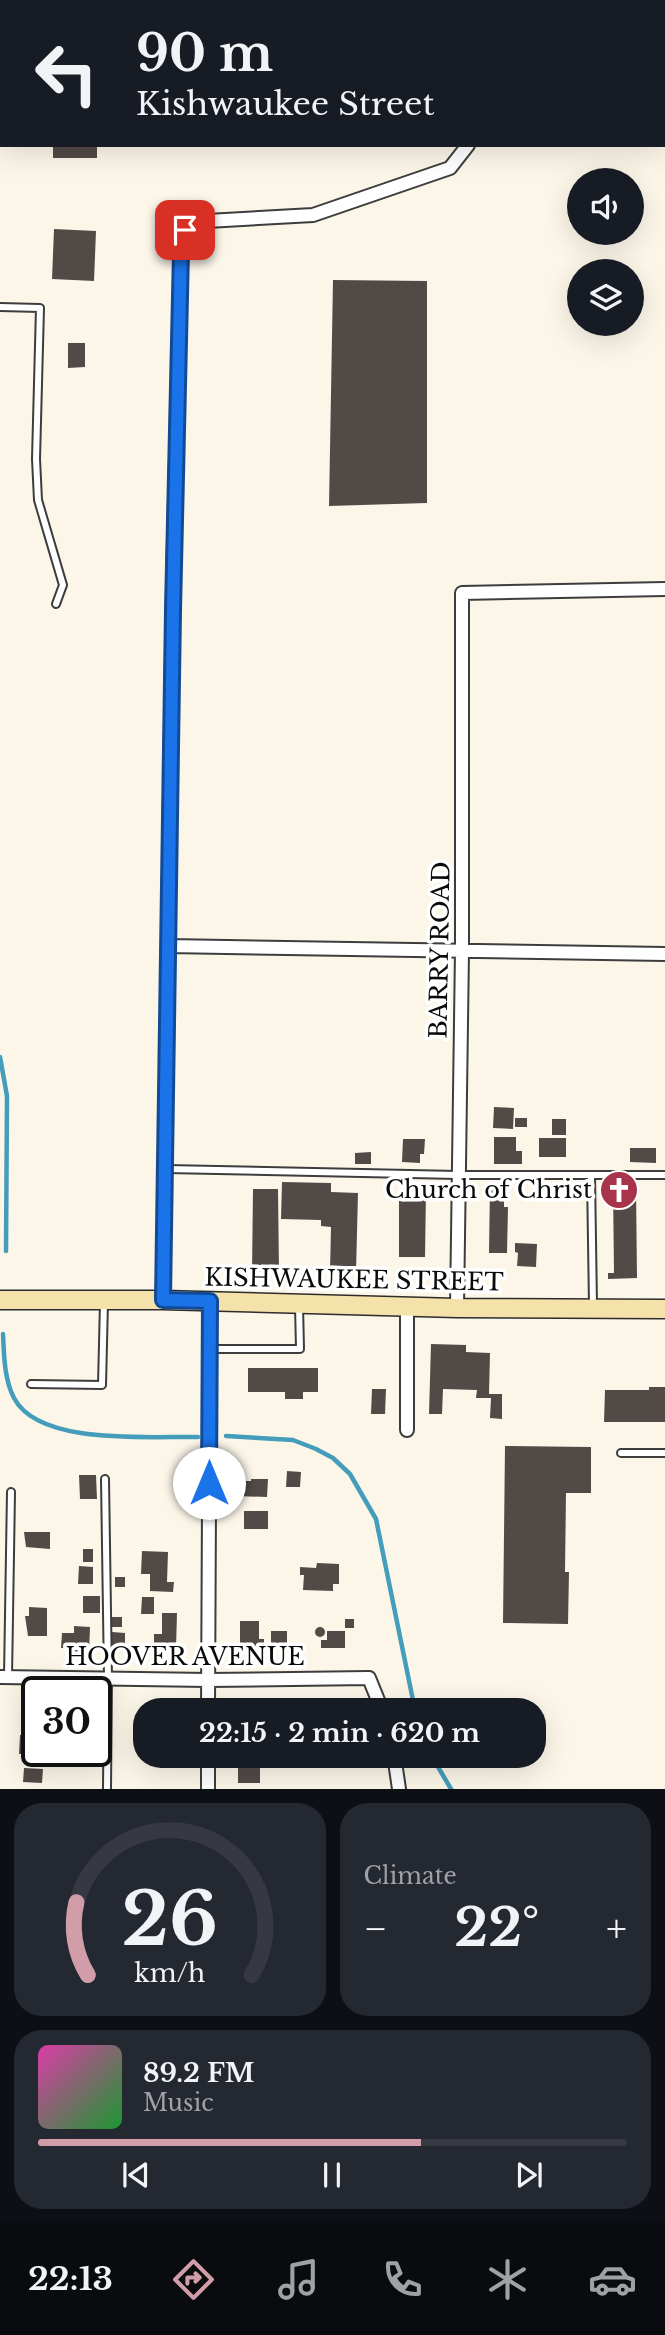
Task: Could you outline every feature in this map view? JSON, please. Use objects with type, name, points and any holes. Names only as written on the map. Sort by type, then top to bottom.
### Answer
[{"type":"street","points":[[163,1300],[181,251],[185,230],[207,221],[313,215],[450,168],[466,147]]},
{"type":"street","name":"BARRY ROAD","points":[[457,1308],[462,951],[462,593],[665,589]]},
{"type":"street","points":[[167,946],[665,954]]},
{"type":"street","name":"KISHWAUKEE STREET","points":[[4,1303],[163,1300],[457,1308],[665,1309]]},
{"type":"street","points":[[208,1698],[210,1301]]},
{"type":"street","points":[[407,1307],[407,1430]]},
{"type":"street","name":"HOOVER AVENUE","points":[[112,1678],[369,1678],[378,1698]]},
{"type":"street","points":[[208,1768],[208,1789]]},
{"type":"street","points":[[396,1768],[399,1789]]},
{"type":"lane","points":[[0,307],[40,308],[36,459],[38,500],[63,585],[56,604]]},
{"type":"lane","points":[[166,1169],[458,1175],[665,1175]]},
{"type":"lane","points":[[591,1175],[593,1308]]},
{"type":"lane","points":[[31,1384],[102,1385],[104,1300]]},
{"type":"lane","points":[[210,1349],[300,1349],[299,1304]]},
{"type":"lane","points":[[621,1453],[665,1453]]},
{"type":"lane","points":[[105,1479],[108,1676]]},
{"type":"lane","points":[[4,1677],[11,1492]]},
{"type":"lane","points":[[107,1767],[107,1789]]},
{"type":"building","points":[[53,147],[97,147],[97,158],[53,158]]},
{"type":"building","points":[[54,229],[96,231],[94,281],[52,279]]},
{"type":"building","points":[[333,280],[427,281],[427,503],[329,506]]},
{"type":"building","points":[[68,343],[85,343],[85,367],[68,368]]},
{"type":"building","points":[[494,1107],[514,1108],[513,1129],[493,1128]]},
{"type":"building","points":[[515,1118],[527,1118],[527,1127],[515,1127]]},
{"type":"building","points":[[552,1119],[566,1119],[566,1135],[552,1135]]},
{"type":"building","points":[[494,1137],[516,1137],[516,1151],[522,1151],[522,1164],[494,1164]]},
{"type":"building","points":[[539,1138],[566,1138],[566,1157],[539,1157]]},
{"type":"building","points":[[403,1139],[425,1139],[420,1163],[402,1162]]},
{"type":"building","points":[[630,1148],[656,1148],[656,1163],[630,1162]]},
{"type":"building","points":[[371,1152],[371,1164],[355,1164],[355,1153]]},
{"type":"building","points":[[282,1182],[331,1183],[331,1192],[358,1193],[356,1272],[330,1272],[331,1227],[321,1226],[321,1220],[281,1219]]},
{"type":"building","points":[[490,1185],[504,1185],[504,1207],[508,1207],[507,1253],[489,1253]]},
{"type":"building","points":[[613,1187],[636,1187],[637,1278],[608,1279],[608,1273],[614,1273]]},
{"type":"building","points":[[253,1189],[278,1189],[279,1272],[252,1272]]},
{"type":"building","points":[[399,1191],[426,1191],[425,1257],[399,1257]]},
{"type":"building","points":[[515,1243],[537,1244],[536,1267],[517,1266],[518,1253],[515,1252]]},
{"type":"building","points":[[431,1344],[466,1345],[466,1352],[490,1353],[489,1394],[502,1394],[502,1419],[490,1418],[491,1398],[476,1398],[477,1390],[443,1389],[442,1414],[429,1414]]},
{"type":"building","points":[[248,1368],[318,1368],[318,1392],[303,1392],[303,1399],[285,1399],[285,1392],[248,1392]]},
{"type":"building","points":[[649,1387],[665,1387],[665,1422],[604,1422],[605,1390],[649,1390]]},
{"type":"building","points":[[372,1389],[386,1389],[385,1414],[371,1414]]},
{"type":"building","points":[[505,1446],[591,1447],[591,1493],[566,1493],[565,1572],[569,1572],[568,1624],[503,1623]]},
{"type":"building","points":[[287,1471],[301,1472],[300,1487],[286,1487]]},
{"type":"building","points":[[79,1475],[96,1475],[97,1499],[80,1499]]},
{"type":"building","points":[[268,1479],[267,1497],[236,1496],[237,1481]]},
{"type":"building","points":[[244,1511],[268,1511],[268,1529],[244,1529]]},
{"type":"building","points":[[24,1532],[50,1532],[50,1549],[26,1547]]},
{"type":"building","points":[[83,1549],[93,1549],[93,1562],[83,1562]]},
{"type":"building","points":[[142,1551],[168,1552],[167,1582],[174,1582],[173,1592],[150,1591],[150,1574],[141,1574]]},
{"type":"building","points":[[317,1563],[339,1564],[339,1584],[333,1584],[333,1591],[303,1590],[304,1575],[300,1575],[300,1567],[316,1568]]},
{"type":"building","points":[[79,1566],[93,1567],[93,1584],[78,1584]]},
{"type":"building","points":[[115,1577],[125,1577],[125,1587],[115,1587]]},
{"type":"building","points":[[83,1596],[100,1596],[100,1613],[83,1613]]},
{"type":"building","points":[[142,1597],[154,1597],[154,1614],[141,1614]]},
{"type":"building","points":[[29,1607],[47,1608],[47,1636],[28,1636],[25,1616],[29,1616]]},
{"type":"building","points":[[162,1613],[177,1613],[176,1649],[154,1649],[154,1634],[162,1634]]},
{"type":"building","points":[[112,1617],[122,1617],[122,1627],[112,1627]]},
{"type":"building","points":[[345,1619],[354,1619],[354,1628],[345,1628]]},
{"type":"building","points":[[240,1621],[259,1621],[259,1639],[264,1639],[264,1646],[259,1646],[259,1650],[240,1650]]},
{"type":"building","points":[[74,1626],[90,1627],[89,1653],[74,1652],[74,1648],[61,1648],[62,1633],[74,1633]]},
{"type":"building","points":[[320,1627],[324,1628],[324,1636],[320,1637],[316,1636],[315,1632],[316,1628]]},
{"type":"building","points":[[271,1631],[287,1631],[287,1648],[271,1648]]},
{"type":"building","points":[[327,1631],[345,1631],[345,1648],[321,1648],[321,1640],[327,1640]]},
{"type":"building","points":[[112,1632],[125,1633],[125,1648],[111,1647]]},
{"type":"building","points":[[24,1768],[43,1769],[42,1783],[23,1782]]},
{"type":"building","points":[[238,1768],[260,1768],[260,1783],[238,1783]]},
{"type":"waterway","points":[[0,1057],[7,1096],[6,1251]]},
{"type":"waterway","points":[[3,1334],[6,1375],[14,1398],[27,1413],[47,1424],[97,1435],[198,1437]]},
{"type":"waterway","points":[[226,1436],[293,1440],[333,1458],[350,1474],[376,1519],[413,1698]]},
{"type":"waterway","points":[[439,1768],[451,1789]]},
{"type":"place","name":"Church of Christ","points":[[619,1190]]},
{"type":"route","points":[[185,230],[181,251],[174,555],[163,1300],[210,1301],[209,1483]]}]
